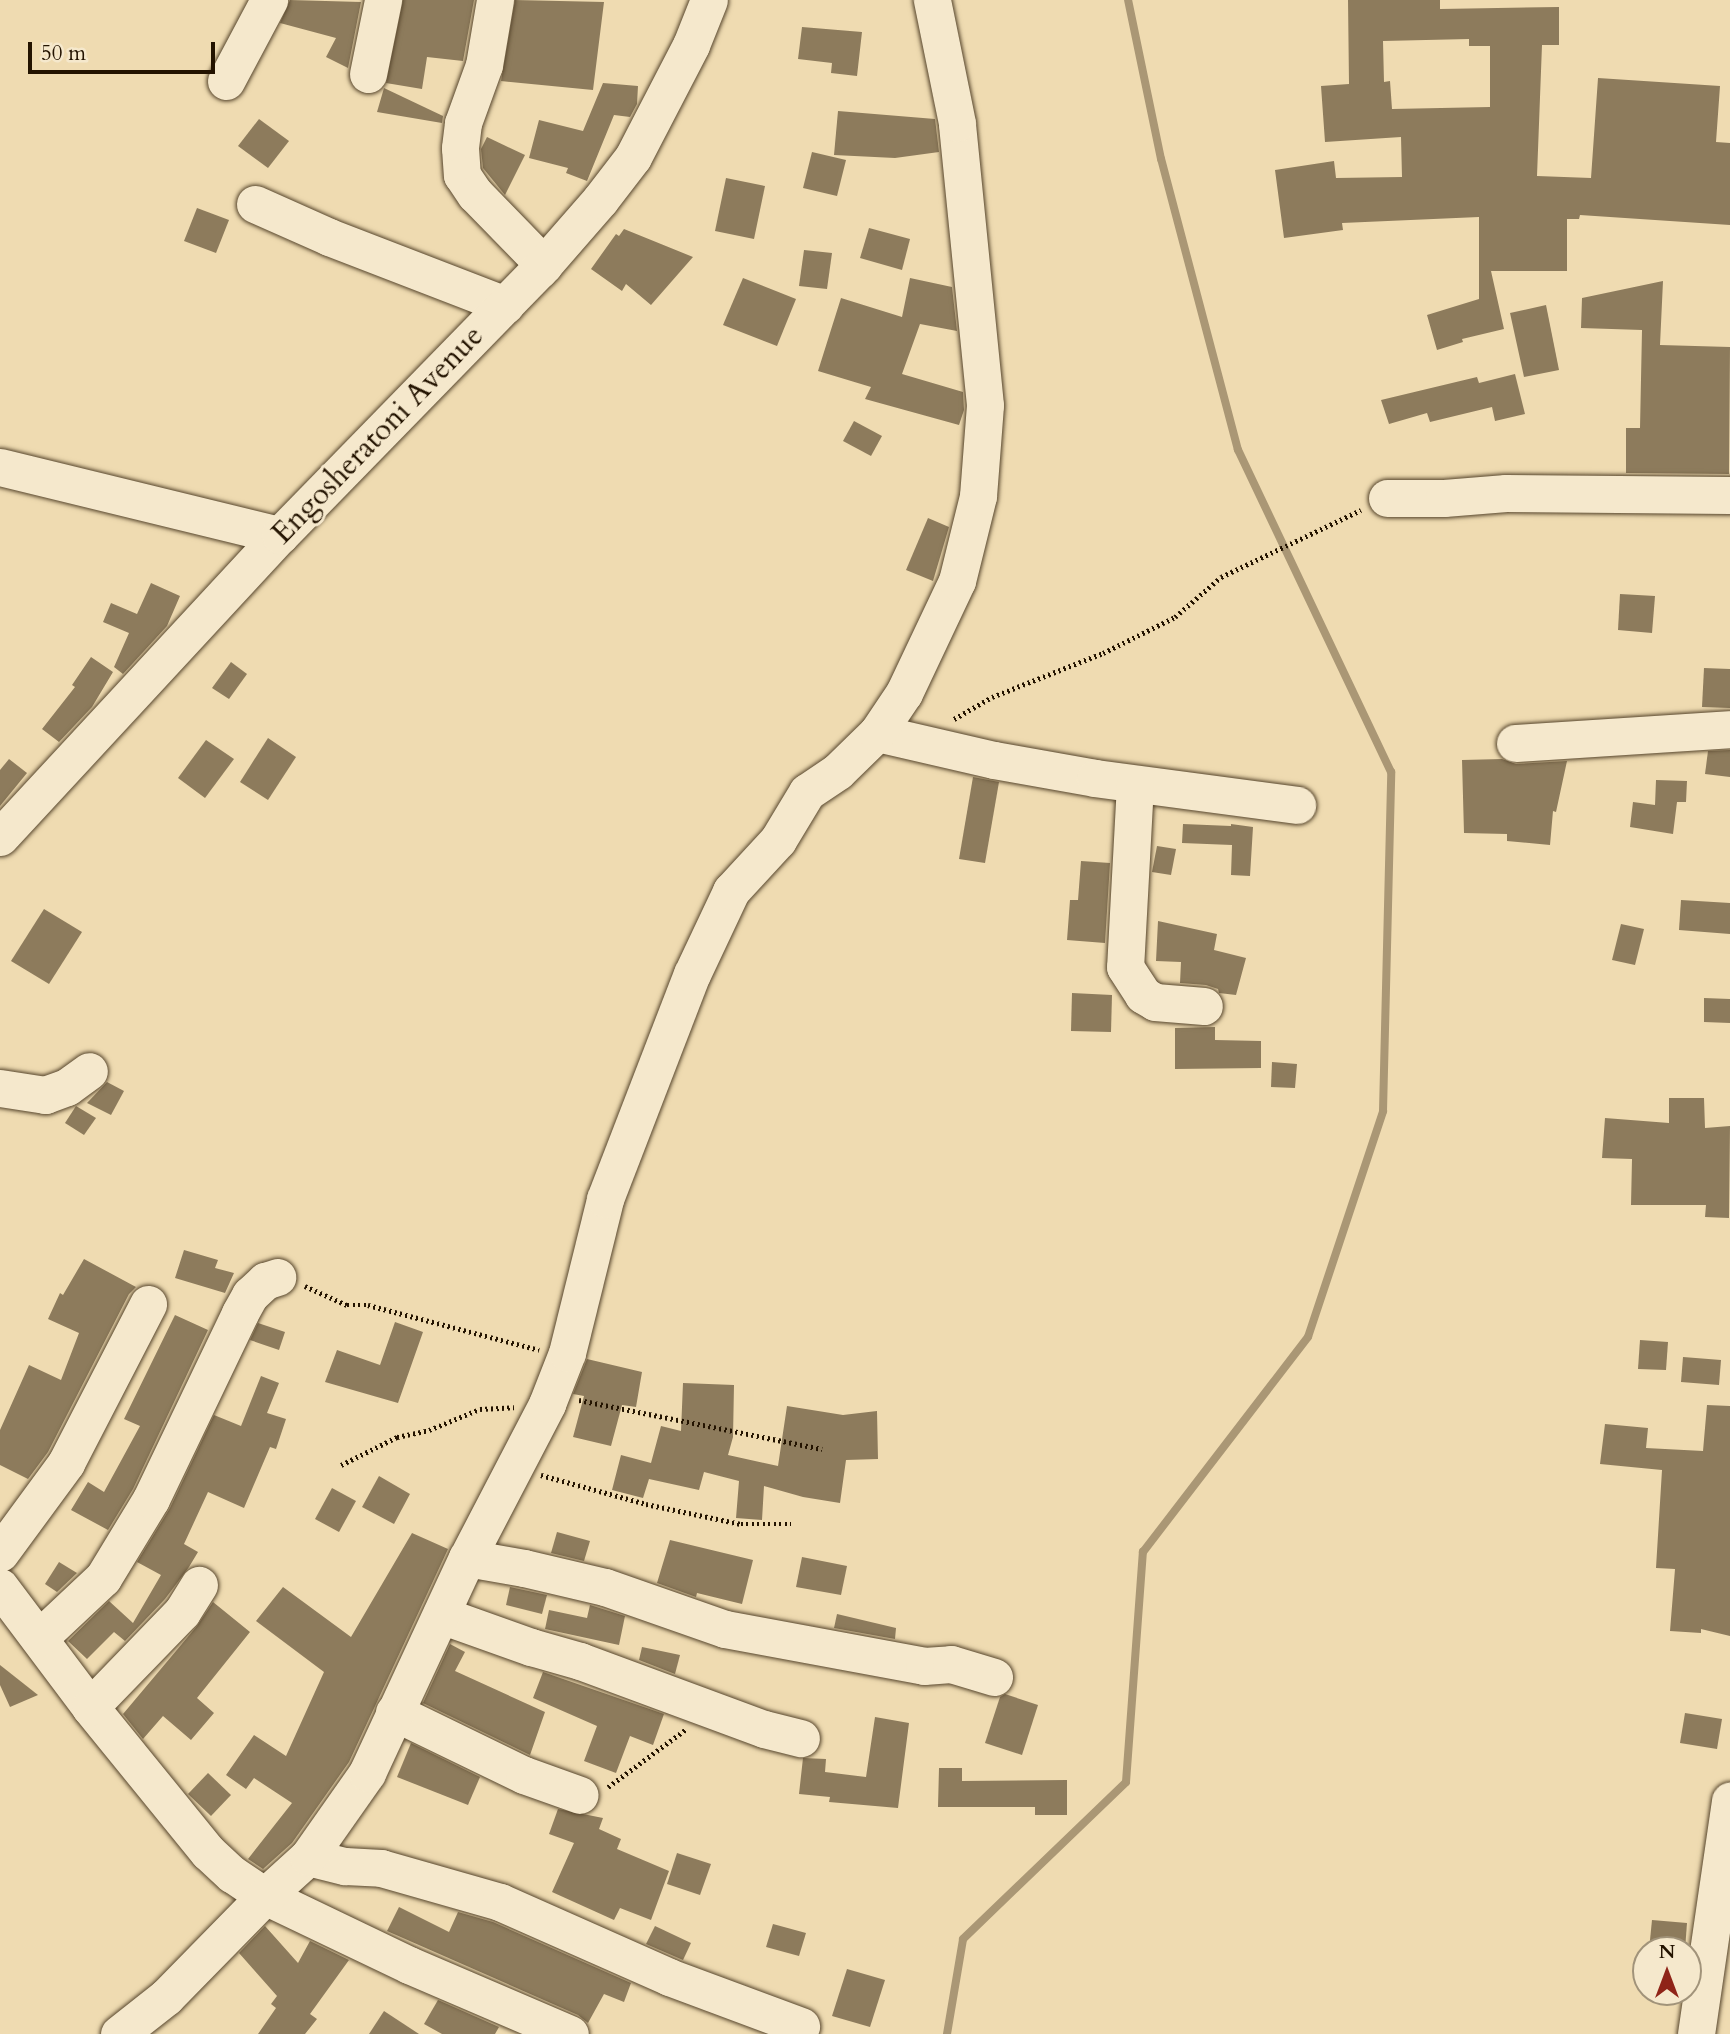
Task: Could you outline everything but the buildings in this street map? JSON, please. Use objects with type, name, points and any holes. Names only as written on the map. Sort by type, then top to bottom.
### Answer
[{"type":"street","points":[[226,81],[270,0]]},
{"type":"street","points":[[368,74],[383,0]]},
{"type":"street","points":[[495,0],[484,65],[463,123],[460,148],[462,175],[475,194],[544,265]]},
{"type":"street","name":"Engosheratoni Avenue","points":[[0,837],[280,536],[544,265],[633,158],[691,45],[709,0]]},
{"type":"street","points":[[120,2034],[166,1997],[265,1896],[308,1857],[367,1773],[467,1558],[549,1399],[567,1353],[605,1199],[692,974],[731,891],[778,840],[807,792],[838,771],[877,733],[904,694],[957,581],[979,483],[985,405],[982,348],[957,123],[932,0]]},
{"type":"street","points":[[255,204],[329,237],[505,306]]},
{"type":"street","points":[[0,467],[280,536]]},
{"type":"street","points":[[1387,498],[1444,498],[1506,493],[1730,495]]},
{"type":"street","points":[[1515,743],[1730,729]]},
{"type":"street","points":[[877,733],[994,760],[1135,784],[1297,805]]},
{"type":"street","points":[[1135,784],[1125,967],[1143,995],[1155,1002],[1204,1006]]},
{"type":"street","points":[[0,1088],[45,1095],[67,1087],[89,1072]]},
{"type":"street","points":[[22,1630],[103,1578],[151,1499],[250,1295],[265,1281],[277,1277]]},
{"type":"street","points":[[0,1553],[66,1463],[148,1304]]},
{"type":"street","points":[[467,1558],[523,1567],[605,1587],[725,1629],[924,1666],[951,1664],[995,1677]]},
{"type":"street","points":[[90,1707],[182,1612],[199,1585]]},
{"type":"street","points":[[0,1587],[22,1630],[90,1707],[208,1852],[265,1896],[421,1970],[569,2034]]},
{"type":"street","points":[[441,1615],[531,1647],[580,1661],[705,1709],[801,1738]]},
{"type":"street","points":[[394,1712],[524,1775],[580,1795]]},
{"type":"street","points":[[1696,2034],[1730,1800]]},
{"type":"street","points":[[308,1857],[345,1866],[381,1868],[500,1902],[669,1977],[801,2026]]},
{"type":"path","points":[[913,742],[992,697],[1103,653],[1175,617],[1221,578],[1387,498]]},
{"type":"path","points":[[277,1277],[347,1305],[369,1305],[550,1353],[567,1353]]},
{"type":"path","points":[[341,1465],[397,1437],[429,1430],[480,1409],[549,1399],[822,1449]]},
{"type":"path","points":[[513,1468],[646,1504],[741,1524],[790,1524]]},
{"type":"path","points":[[580,1795],[599,1795],[681,1735],[705,1709]]},
{"type":"waterway","points":[[947,2034],[963,1939],[1126,1782],[1143,1552],[1308,1337],[1383,1111],[1391,772],[1238,450],[1161,159],[1128,0]]}]
